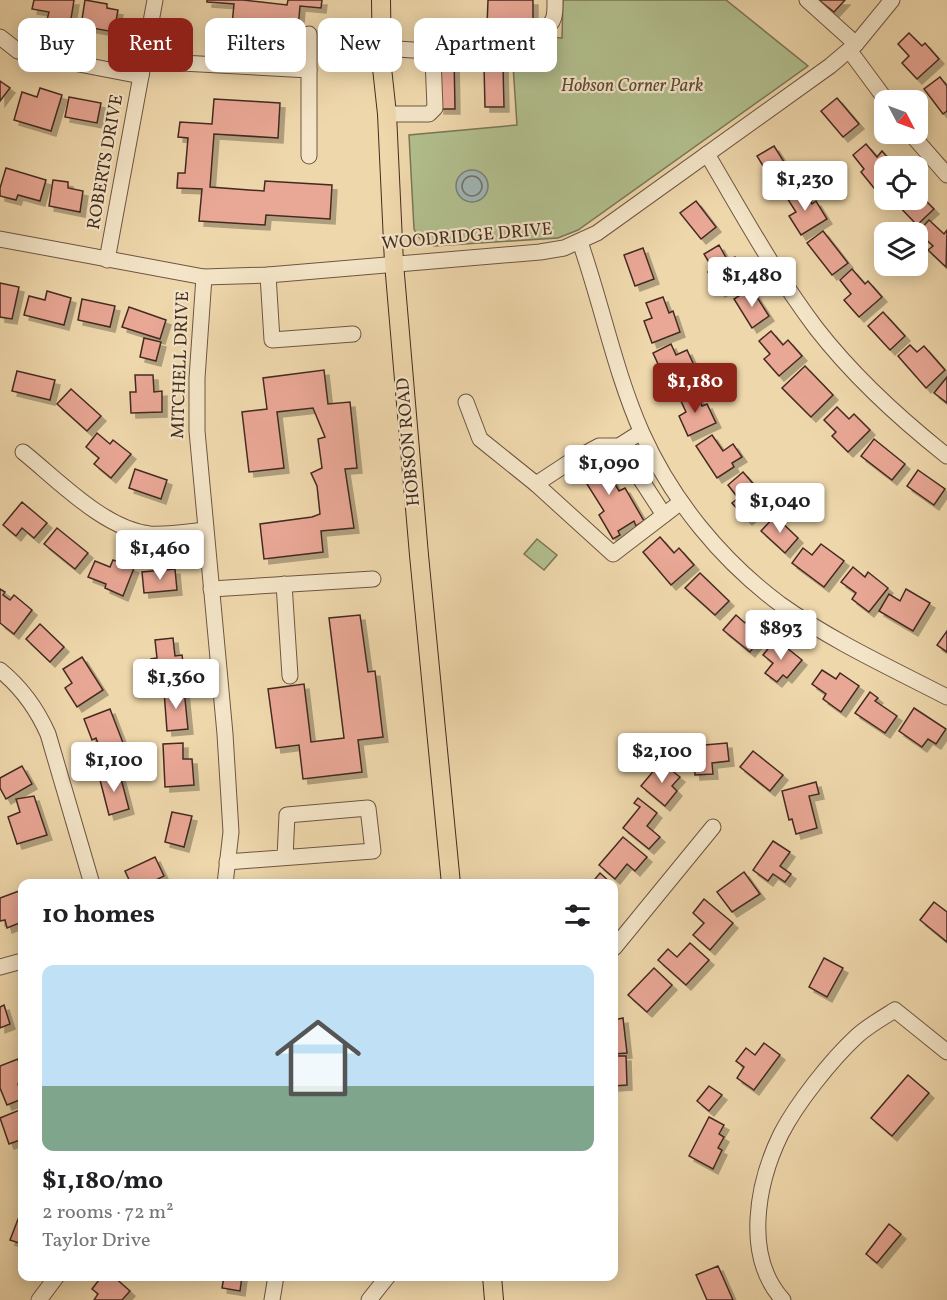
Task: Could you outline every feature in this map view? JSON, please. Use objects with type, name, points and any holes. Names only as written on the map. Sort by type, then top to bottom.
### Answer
[{"type":"main road","name":"HOBSON ROAD","points":[[381,0],[381,18]]},
{"type":"main road","name":"HOBSON ROAD","points":[[384,72],[394,263],[451,879]]},
{"type":"main road","points":[[492,1281],[494,1300]]},
{"type":"street","name":"ROBERTS DRIVE","points":[[152,18],[155,0]]},
{"type":"street","points":[[553,18],[555,0]]},
{"type":"street","points":[[807,0],[852,47],[880,90]]},
{"type":"street","name":"WOODRIDGE DRIVE","points":[[0,239],[204,277],[268,275],[540,252],[564,248],[597,233],[852,47],[892,0]]},
{"type":"street","points":[[309,34],[309,156]]},
{"type":"street","points":[[0,38],[18,51],[27,54],[108,64]]},
{"type":"street","points":[[387,114],[429,114],[435,108],[433,58],[428,51],[402,49]]},
{"type":"street","points":[[193,69],[309,70]]},
{"type":"street","name":"ROBERTS DRIVE","points":[[107,260],[142,72]]},
{"type":"street","points":[[920,144],[947,175]]},
{"type":"street","points":[[707,154],[770,259],[816,328],[881,400],[947,456]]},
{"type":"street","points":[[580,242],[624,387],[641,432],[653,457],[681,502],[722,553],[748,578],[781,604],[832,637],[947,698]]},
{"type":"street","points":[[268,275],[272,340],[353,334]]},
{"type":"street","name":"MITCHELL DRIVE","points":[[204,277],[197,378],[197,431],[225,734],[231,831],[225,879]]},
{"type":"street","points":[[466,402],[480,439],[536,483],[613,554],[681,502]]},
{"type":"street","points":[[536,483],[571,460],[599,446],[619,446],[641,432]]},
{"type":"street","points":[[619,446],[664,514]]},
{"type":"street","points":[[23,452],[96,512],[116,525],[150,534],[205,530]]},
{"type":"street","points":[[211,589],[373,579]]},
{"type":"street","points":[[284,584],[290,676]]},
{"type":"street","points":[[0,670],[27,696],[48,734],[91,879]]},
{"type":"street","points":[[227,862],[373,851],[368,808],[287,815],[285,857]]},
{"type":"street","points":[[618,943],[713,826]]},
{"type":"street","points":[[0,967],[18,962]]},
{"type":"street","points":[[783,1300],[771,1283],[757,1243],[762,1192],[776,1146],[788,1122],[845,1048],[859,1034],[895,1010],[947,1052]]},
{"type":"street","points":[[39,1300],[53,1281]]},
{"type":"street","points":[[272,1300],[275,1281]]},
{"type":"street","points":[[369,1300],[384,1281]]},
{"type":"green space","name":"Hobson Corner Park","points":[[563,0],[726,0],[808,66],[578,230],[558,238],[434,246],[424,242],[414,229],[409,135],[517,125],[513,72],[557,72],[557,38],[562,38]]},
{"type":"green space","points":[[537,539],[557,555],[544,570],[524,554]]},
{"type":"water","points":[[472,170],[484,174],[488,186],[484,198],[472,202],[460,198],[456,186],[460,174]]},
{"type":"building","points":[[34,0],[74,0],[71,18],[48,18],[49,12],[32,9]]},
{"type":"building","points":[[85,0],[107,4],[107,8],[118,10],[117,18],[108,18],[108,31],[96,29],[96,18],[82,18]]},
{"type":"building","points":[[207,0],[243,0],[287,5],[288,0],[322,0],[321,8],[300,6],[299,18],[233,18],[234,4],[207,2]]},
{"type":"building","points":[[488,0],[533,0],[533,18],[487,18]]},
{"type":"building","points":[[819,0],[845,0],[834,12]]},
{"type":"building","points":[[909,33],[922,46],[925,43],[939,59],[917,79],[902,63],[909,56],[898,44]]},
{"type":"building","points":[[438,72],[454,72],[455,109],[439,109]]},
{"type":"building","points":[[484,72],[503,72],[504,107],[485,107]]},
{"type":"building","points":[[940,77],[947,86],[947,111],[943,114],[928,94],[928,90],[924,89]]},
{"type":"building","points":[[0,81],[10,88],[0,101]]},
{"type":"building","points":[[40,88],[62,95],[51,131],[14,120],[22,92],[37,97]]},
{"type":"building","points":[[69,97],[101,103],[97,123],[65,117]]},
{"type":"building","points":[[837,98],[859,124],[843,137],[821,111]]},
{"type":"building","points":[[214,99],[280,103],[278,138],[214,134],[210,187],[264,191],[265,181],[332,185],[330,219],[266,215],[265,225],[199,221],[202,189],[177,188],[178,173],[185,173],[188,138],[178,137],[180,122],[212,124]]},
{"type":"building","points":[[866,144],[876,156],[874,156],[874,188],[861,172],[864,169],[853,155]]},
{"type":"building","points":[[774,146],[791,173],[774,184],[757,156]]},
{"type":"building","points":[[6,168],[46,180],[40,201],[18,195],[16,200],[0,196]]},
{"type":"building","points":[[53,180],[68,182],[68,188],[83,191],[80,212],[49,206]]},
{"type":"building","points":[[802,188],[812,204],[816,201],[827,219],[801,235],[789,216],[796,212],[787,198]]},
{"type":"building","points":[[696,201],[716,227],[701,239],[680,213]]},
{"type":"building","points":[[928,203],[934,209],[920,222],[914,222],[903,210],[928,210]]},
{"type":"building","points":[[929,220],[944,234],[947,230],[946,267],[928,250],[933,246],[928,241]]},
{"type":"building","points":[[823,231],[848,263],[832,275],[807,243]]},
{"type":"building","points":[[719,245],[728,261],[735,257],[746,276],[720,292],[708,272],[713,269],[704,254]]},
{"type":"building","points":[[643,248],[654,279],[635,286],[624,255]]},
{"type":"building","points":[[852,269],[865,284],[868,281],[882,297],[859,317],[844,300],[851,294],[840,280]]},
{"type":"building","points":[[0,283],[19,287],[12,319],[0,317]]},
{"type":"building","points":[[751,288],[769,316],[752,328],[734,299]]},
{"type":"building","points":[[47,291],[71,298],[64,325],[24,315],[29,296],[45,300]]},
{"type":"building","points":[[663,297],[669,313],[673,311],[680,332],[652,343],[644,321],[652,318],[646,303]]},
{"type":"building","points":[[82,299],[115,306],[110,327],[78,320]]},
{"type":"building","points":[[129,307],[166,320],[160,339],[122,327]]},
{"type":"building","points":[[883,312],[905,336],[890,350],[868,326]]},
{"type":"building","points":[[771,331],[783,345],[788,340],[802,356],[779,376],[764,359],[770,354],[759,341]]},
{"type":"building","points":[[144,338],[161,342],[156,361],[140,357]]},
{"type":"building","points":[[671,344],[676,355],[687,350],[699,376],[670,390],[653,353]]},
{"type":"building","points":[[910,345],[917,352],[924,346],[945,370],[926,388],[898,356]]},
{"type":"building","points":[[805,366],[833,395],[811,417],[782,388]]},
{"type":"building","points":[[324,370],[328,404],[350,402],[357,468],[345,469],[354,528],[321,531],[323,552],[264,559],[260,524],[320,514],[317,486],[311,473],[322,468],[318,439],[325,437],[313,408],[277,412],[284,468],[249,472],[242,412],[267,409],[263,378]]},
{"type":"building","points":[[17,371],[55,380],[50,400],[12,391]]},
{"type":"building","points":[[135,375],[153,375],[154,392],[162,391],[162,412],[131,413],[130,392],[136,392]]},
{"type":"building","points":[[947,377],[947,403],[934,393]]},
{"type":"building","points":[[71,389],[101,416],[87,431],[57,404]]},
{"type":"building","points":[[695,390],[702,406],[707,404],[716,423],[688,436],[679,416],[686,412],[679,397]]},
{"type":"building","points":[[837,407],[849,419],[854,414],[870,430],[848,452],[832,436],[836,432],[824,420]]},
{"type":"building","points":[[97,433],[110,444],[113,440],[131,454],[111,478],[94,464],[99,458],[86,447]]},
{"type":"building","points":[[712,435],[723,451],[733,444],[742,457],[732,463],[734,467],[717,478],[696,446]]},
{"type":"building","points":[[874,439],[905,464],[892,480],[861,456]]},
{"type":"building","points":[[596,452],[619,491],[625,488],[644,521],[636,526],[634,521],[618,531],[620,535],[613,539],[599,515],[604,511],[575,465]]},
{"type":"building","points":[[135,469],[167,480],[161,499],[129,488]]},
{"type":"building","points":[[918,470],[945,489],[934,505],[907,486]]},
{"type":"building","points":[[743,472],[769,502],[747,520],[732,503],[738,498],[728,485]]},
{"type":"building","points":[[22,502],[47,523],[34,538],[22,528],[16,536],[3,525]]},
{"type":"building","points":[[775,516],[798,538],[785,553],[761,531]]},
{"type":"building","points":[[57,528],[88,553],[75,569],[44,544]]},
{"type":"building","points":[[660,537],[674,553],[679,548],[694,565],[671,585],[643,552]]},
{"type":"building","points":[[821,544],[844,561],[824,587],[792,563],[803,548],[812,555]]},
{"type":"building","points":[[113,560],[134,568],[123,596],[105,588],[106,584],[88,577],[95,561],[110,567]]},
{"type":"building","points":[[853,567],[865,577],[868,572],[888,588],[869,612],[852,599],[856,593],[841,582]]},
{"type":"building","points":[[175,569],[177,590],[144,593],[142,572]]},
{"type":"building","points":[[700,573],[729,601],[715,615],[685,588]]},
{"type":"building","points":[[0,589],[5,592],[3,595],[10,600],[14,595],[32,610],[14,634],[0,623]]},
{"type":"building","points":[[906,589],[930,603],[913,631],[879,611],[889,594],[900,601]]},
{"type":"building","points":[[360,615],[368,672],[375,671],[383,737],[358,740],[362,772],[303,779],[299,745],[276,748],[268,689],[304,684],[311,742],[344,738],[329,618]]},
{"type":"building","points":[[736,615],[745,623],[750,616],[767,630],[750,652],[723,630]]},
{"type":"building","points":[[40,624],[64,647],[50,662],[26,639]]},
{"type":"building","points":[[947,631],[947,652],[937,645]]},
{"type":"building","points":[[173,638],[175,656],[182,655],[185,677],[153,681],[151,659],[157,658],[155,640]]},
{"type":"building","points":[[776,639],[802,660],[787,678],[783,675],[777,682],[765,673],[773,663],[763,655]]},
{"type":"building","points":[[82,657],[103,690],[77,707],[65,688],[72,683],[63,669]]},
{"type":"building","points":[[822,670],[836,679],[840,673],[859,686],[841,712],[823,699],[826,694],[812,684]]},
{"type":"building","points":[[184,689],[188,729],[167,731],[164,691]]},
{"type":"building","points":[[870,692],[878,698],[875,701],[897,716],[885,733],[855,713]]},
{"type":"building","points":[[914,708],[946,729],[936,744],[928,739],[922,747],[899,731]]},
{"type":"building","points":[[110,709],[125,748],[103,757],[96,738],[92,740],[84,719]]},
{"type":"building","points":[[183,743],[183,759],[192,759],[194,785],[165,787],[163,744]]},
{"type":"building","points":[[727,743],[729,761],[712,763],[713,774],[695,775],[693,746]]},
{"type":"building","points":[[753,751],[783,775],[770,791],[740,767]]},
{"type":"building","points":[[661,762],[680,777],[672,786],[677,791],[665,806],[641,786]]},
{"type":"building","points":[[22,766],[32,784],[6,799],[0,788],[0,778]]},
{"type":"building","points":[[119,771],[129,809],[109,815],[99,776]]},
{"type":"building","points":[[816,782],[819,794],[809,796],[817,828],[796,834],[792,819],[789,820],[782,791]]},
{"type":"building","points":[[34,796],[47,835],[17,844],[8,817],[20,812],[16,799]]},
{"type":"building","points":[[638,798],[657,813],[647,826],[660,837],[649,849],[623,828],[640,807],[634,803]]},
{"type":"building","points":[[172,812],[192,816],[184,847],[165,842]]},
{"type":"building","points":[[623,837],[647,857],[635,871],[627,864],[615,879],[599,865]]},
{"type":"building","points":[[773,841],[790,852],[780,866],[791,874],[785,882],[773,874],[768,881],[753,870]]},
{"type":"building","points":[[155,857],[164,876],[158,879],[129,879],[125,871]]},
{"type":"building","points":[[744,872],[760,894],[732,912],[717,892]]},
{"type":"building","points":[[600,873],[607,879],[595,879]]},
{"type":"building","points":[[18,891],[18,924],[7,928],[5,920],[0,921],[0,898]]},
{"type":"building","points":[[704,899],[733,923],[710,950],[693,935],[704,923],[693,913]]},
{"type":"building","points":[[934,902],[947,912],[947,942],[920,920]]},
{"type":"building","points":[[690,943],[709,960],[686,985],[658,960],[668,949],[677,957]]},
{"type":"building","points":[[824,958],[843,968],[827,997],[809,987]]},
{"type":"building","points":[[654,968],[672,985],[647,1012],[628,995]]},
{"type":"building","points":[[4,1005],[10,1024],[0,1028],[0,1007]]},
{"type":"building","points":[[623,1018],[627,1053],[618,1054],[618,1019]]},
{"type":"building","points":[[764,1043],[780,1055],[754,1090],[737,1078],[744,1067],[736,1061],[746,1048],[755,1055]]},
{"type":"building","points":[[618,1056],[626,1056],[627,1085],[618,1086]]},
{"type":"building","points":[[18,1059],[18,1101],[7,1105],[0,1088],[0,1066]]},
{"type":"building","points":[[908,1075],[929,1093],[892,1136],[871,1118]]},
{"type":"building","points":[[709,1086],[722,1095],[709,1111],[697,1101]]},
{"type":"building","points":[[18,1111],[18,1141],[9,1144],[0,1118]]},
{"type":"building","points":[[709,1117],[724,1125],[719,1134],[724,1137],[718,1148],[722,1150],[713,1169],[689,1156]]},
{"type":"building","points":[[18,1219],[18,1243],[10,1240]]},
{"type":"building","points":[[889,1224],[901,1234],[877,1263],[866,1254]]},
{"type":"building","points":[[718,1266],[733,1300],[707,1300],[696,1275]]},
{"type":"building","points":[[98,1281],[119,1281],[130,1291],[122,1300],[94,1300],[98,1294],[92,1289]]},
{"type":"building","points":[[223,1281],[241,1281],[240,1291],[222,1288]]}]
